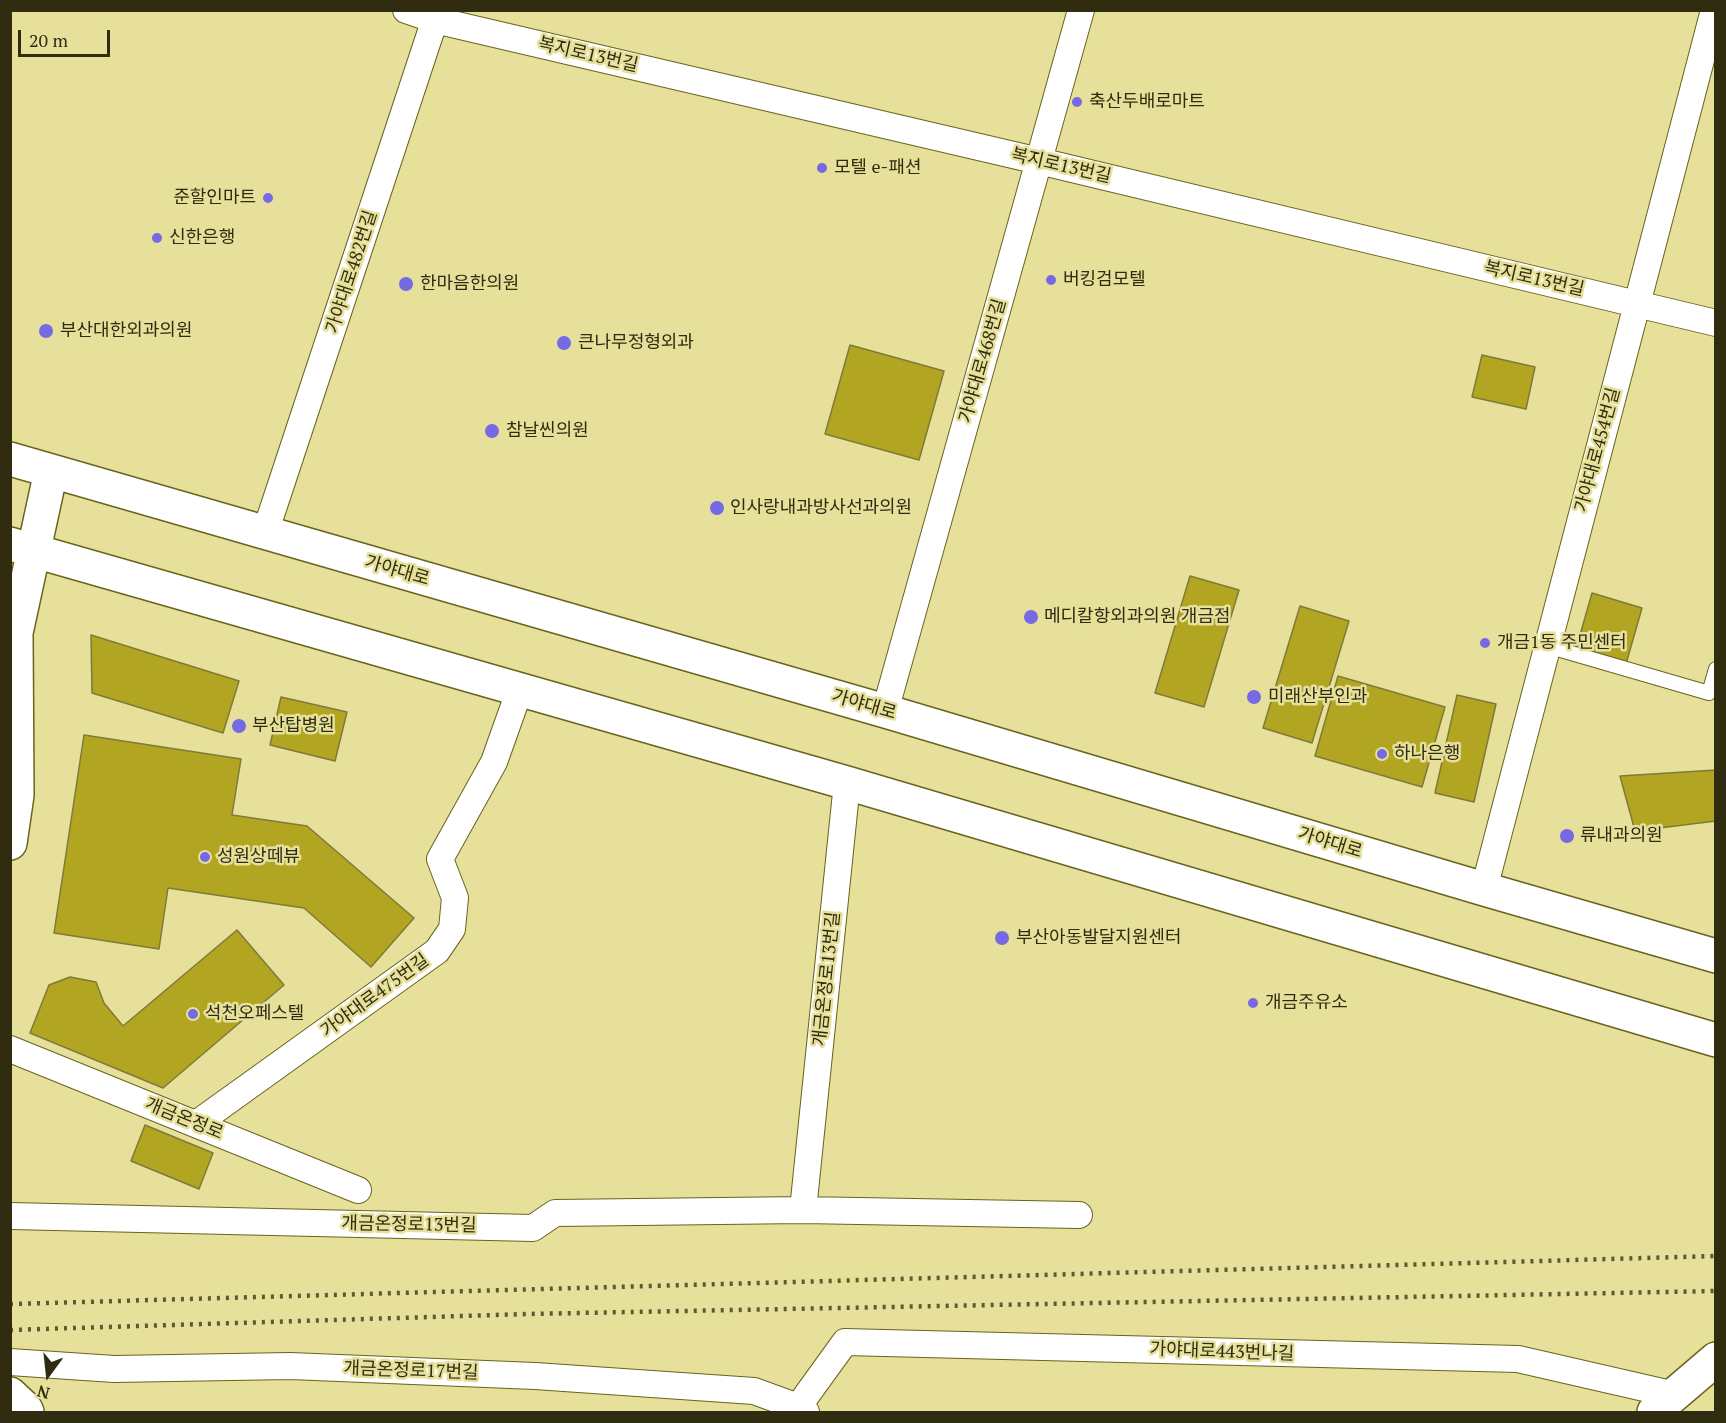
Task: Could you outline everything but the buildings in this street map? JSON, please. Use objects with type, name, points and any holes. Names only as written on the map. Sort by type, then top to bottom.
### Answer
[{"type":"main road","name":"가야대로","points":[[10,459],[885,711],[1716,956]]},
{"type":"main road","points":[[10,843],[17,795],[12,647],[22,547],[51,471]]},
{"type":"main road","points":[[22,547],[847,783],[1716,1040]]},
{"type":"main road","points":[[1664,1404],[1711,1366]]},
{"type":"main road","points":[[10,1394],[25,1408],[27,1413]]},
{"type":"street","name":"복지로13번길","points":[[406,10],[437,15],[1716,322]]},
{"type":"street","name":"가야대로468번길","points":[[885,711],[1081,10]]},
{"type":"street","name":"가야대로454번길","points":[[1484,889],[1714,10]]},
{"type":"street","name":"가야대로482번길","points":[[265,533],[437,15]]},
{"type":"street","name":"가야대로475번길","points":[[196,1124],[437,951],[452,928],[455,898],[441,859],[494,762],[520,689]]},
{"type":"street","name":"개금온정로13번길","points":[[803,1210],[847,783]]},
{"type":"street","name":"개금온정로","points":[[10,1049],[358,1190]]},
{"type":"street","name":"개금온정로13번길","points":[[10,1216],[533,1228],[555,1213],[803,1210],[1079,1215]]},
{"type":"street","name":"가야대로443번나길","points":[[802,1410],[845,1342],[1518,1359],[1664,1404]]},
{"type":"street","name":"개금온정로17번길","points":[[10,1362],[114,1369],[290,1366],[536,1376],[754,1391],[802,1410]]},
{"type":"lane","points":[[1547,646],[1709,693],[1716,669]]},
{"type":"railway","points":[[10,1304],[1716,1256]]},
{"type":"railway","points":[[10,1330],[527,1314],[1716,1291]]},
{"type":"place","name":"축산두배로마트","points":[[1077,102]]},
{"type":"place","name":"모텔 e-패션","points":[[822,168]]},
{"type":"place","name":"준할인마트","points":[[268,198]]},
{"type":"place","name":"신한은행","points":[[157,238]]},
{"type":"place","name":"버킹검모텔","points":[[1051,280]]},
{"type":"place","name":"한마음한의원","points":[[406,284]]},
{"type":"place","name":"부산대한외과의원","points":[[46,331]]},
{"type":"place","name":"큰나무정형외과","points":[[564,343]]},
{"type":"place","name":"참날씬의원","points":[[492,431]]},
{"type":"place","name":"인사랑내과방사선과의원","points":[[717,508]]},
{"type":"place","name":"메디칼항외과의원 개금점","points":[[1031,617]]},
{"type":"place","name":"개금1동 주민센터","points":[[1485,643]]},
{"type":"place","name":"미래산부인과","points":[[1254,697]]},
{"type":"place","name":"부산탑병원","points":[[239,726]]},
{"type":"place","name":"하나은행","points":[[1382,754]]},
{"type":"place","name":"류내과의원","points":[[1567,836]]},
{"type":"place","name":"성원상떼뷰","points":[[205,857]]},
{"type":"place","name":"부산아동발달지원센터","points":[[1002,938]]},
{"type":"place","name":"개금주유소","points":[[1253,1003]]},
{"type":"place","name":"석천오페스텔","points":[[193,1014]]}]
